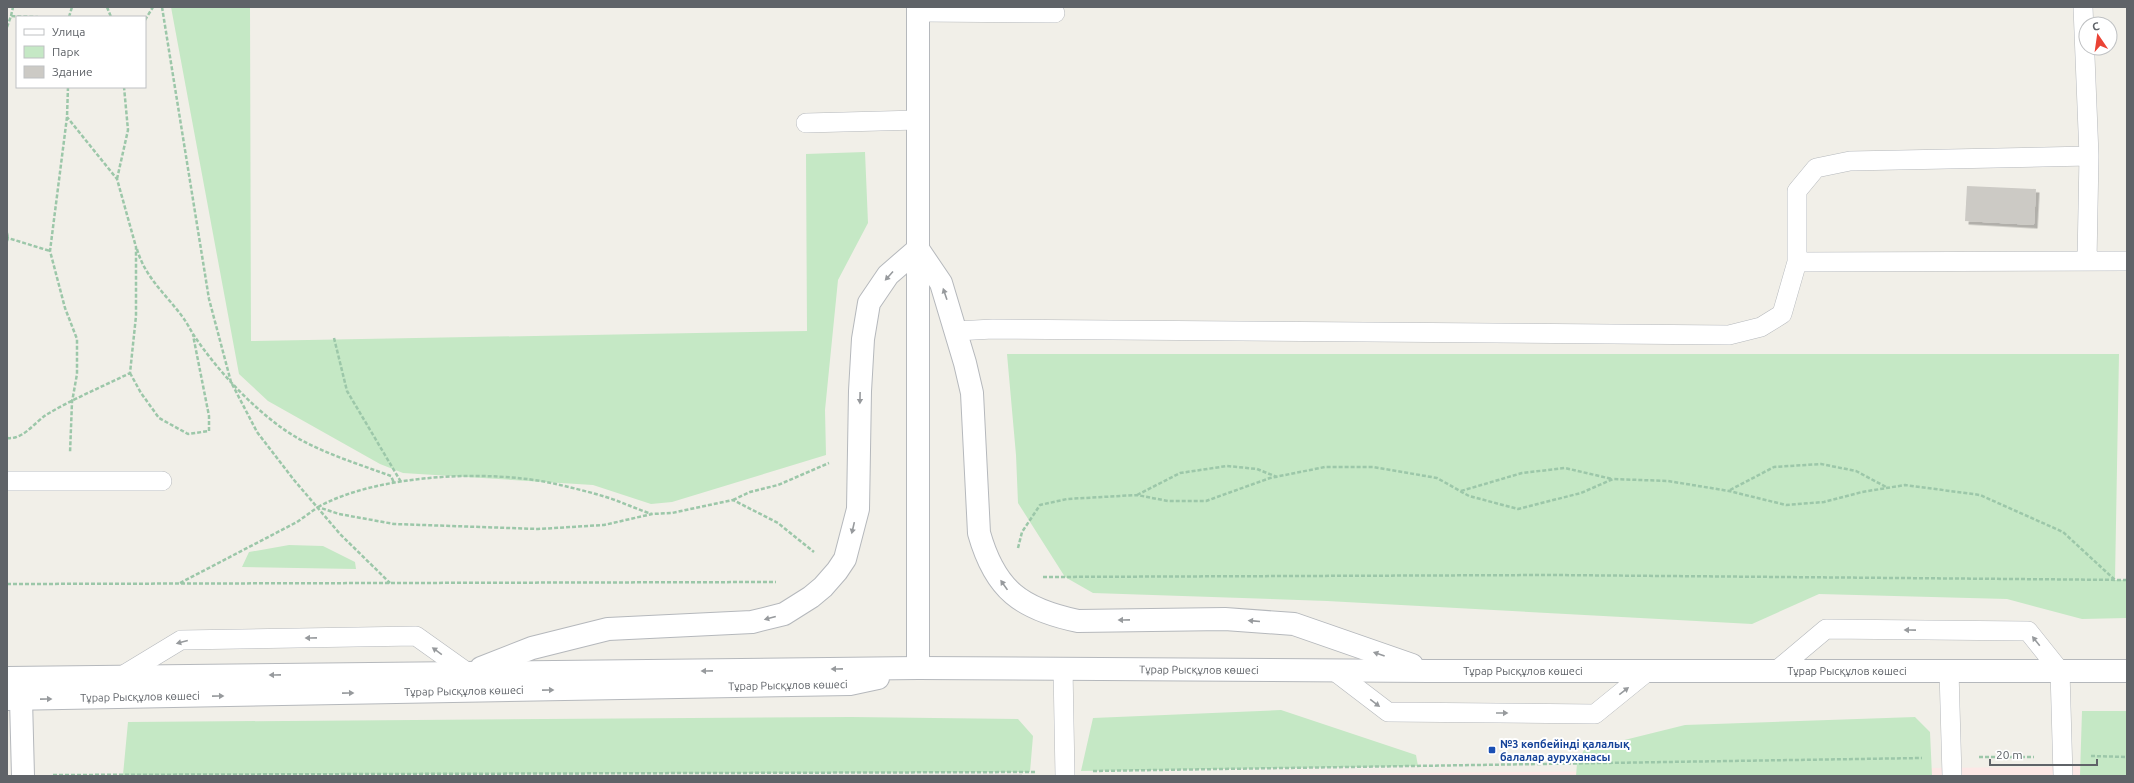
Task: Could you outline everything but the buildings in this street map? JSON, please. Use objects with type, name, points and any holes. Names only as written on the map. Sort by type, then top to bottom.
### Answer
[{"type":"street","points":[[918,10],[918,668]]},
{"type":"street","points":[[918,250],[941,283],[956,331],[972,393],[979,533],[984,550],[998,577],[1007,590],[1044,612],[1078,621],[1225,619],[1294,624],[1429,671]]},
{"type":"street","points":[[468,673],[532,648],[608,629],[752,622],[784,614],[811,597],[823,586],[837,572],[845,559],[858,509],[860,384],[863,340],[869,303],[888,275],[918,250]]},
{"type":"street","name":"Тұрар Рысқұлов көшесі","points":[[14,699],[850,684],[918,668]]},
{"type":"street","name":"Тұрар Рысқұлов көшесі","points":[[7,678],[918,668],[1429,671],[2127,671]]},
{"type":"street","points":[[14,699],[23,776]]},
{"type":"lane","points":[[2083,7],[2089,156],[2087,261]]},
{"type":"lane","points":[[918,10],[1055,13]]},
{"type":"lane","points":[[806,123],[918,120]]},
{"type":"lane","points":[[956,331],[1001,329],[1729,335],[1761,327],[1782,314],[1797,262],[1797,191],[1816,168],[1850,161],[2089,156]]},
{"type":"lane","points":[[1797,262],[2127,261]]},
{"type":"lane","points":[[7,481],[162,481]]},
{"type":"lane","points":[[1776,671],[1826,629],[2028,631],[2060,671],[2063,776]]},
{"type":"lane","points":[[120,677],[181,640],[416,636],[468,673]]},
{"type":"lane","points":[[1063,668],[1065,776]]},
{"type":"lane","points":[[1333,670],[1388,712],[1587,714],[1595,714],[1648,671]]},
{"type":"lane","points":[[1949,671],[1952,776]]},
{"type":"path","points":[[7,27],[13,7]]},
{"type":"path","points":[[146,18],[153,7]]},
{"type":"path","points":[[162,7],[209,299],[231,382],[257,432],[340,534],[391,583]]},
{"type":"path","points":[[11,16],[16,16]]},
{"type":"path","points":[[68,88],[67,117],[50,251],[65,308],[76,340],[77,374],[72,402],[69,481]]},
{"type":"path","points":[[117,179],[128,130],[124,88]]},
{"type":"path","points":[[67,117],[117,179],[141,264],[163,295],[184,319],[193,334],[231,382],[258,407],[300,440],[391,476],[394,483]]},
{"type":"path","points":[[7,233],[7,240],[50,251]]},
{"type":"path","points":[[136,247],[136,316],[130,373],[141,393],[159,418],[188,434],[209,431],[209,416],[193,334]]},
{"type":"path","points":[[334,338],[347,390],[402,482]]},
{"type":"path","points":[[7,438],[11,439],[27,431],[45,415],[130,373]]},
{"type":"path","points":[[318,507],[338,514],[394,524],[530,528],[604,525],[652,514],[672,514],[732,500],[750,492],[778,485],[833,462]]},
{"type":"path","points":[[1729,491],[1774,467],[1821,464],[1856,471],[1888,488]]},
{"type":"path","points":[[1137,495],[1180,473],[1226,466],[1257,468],[1278,477]]},
{"type":"path","points":[[1017,550],[1022,532],[1040,505],[1067,499],[1137,495],[1168,501],[1206,501],[1278,477],[1324,467],[1373,467],[1437,478],[1469,496],[1518,509],[1581,493],[1613,479]]},
{"type":"path","points":[[1460,491],[1522,473],[1565,468],[1613,479],[1668,481],[1729,491],[1786,505],[1824,502],[1862,492],[1905,485],[1980,495],[2063,532],[2115,580]]},
{"type":"path","points":[[179,584],[297,522],[318,507],[349,493],[394,483],[464,477],[500,477],[555,484],[607,497],[625,506],[652,514]]},
{"type":"path","points":[[732,500],[778,523],[816,553]]},
{"type":"path","points":[[1039,577],[1551,575],[2127,580]]},
{"type":"path","points":[[7,584],[783,582]]},
{"type":"shaded area","points":[[2127,766],[2127,776],[1113,776]]},
{"type":"shaded area","points":[[1022,774],[1022,776],[86,776]]},
{"type":"green space","points":[[171,7],[250,7],[251,341],[807,331],[806,154],[865,152],[868,223],[838,280],[825,410],[826,455],[672,502],[651,504],[593,485],[403,473],[380,464],[268,401],[239,374]]},
{"type":"green space","points":[[1007,354],[2119,354],[2115,580],[2127,580],[2127,618],[2082,619],[2007,599],[1819,594],[1752,624],[1327,601],[1093,593],[1065,577],[1018,503],[1016,455]]},
{"type":"green space","points":[[289,545],[323,546],[355,562],[356,569],[242,567],[249,552]]},
{"type":"green space","points":[[1281,710],[1416,755],[1418,766],[1081,771],[1093,718]]},
{"type":"green space","points":[[2082,711],[2127,711],[2127,776],[2080,776]]},
{"type":"green space","points":[[851,717],[1018,719],[1033,736],[1030,772],[123,775],[128,722]]},
{"type":"green space","points":[[1915,717],[1930,732],[1932,776],[1576,776],[1577,764],[1584,750],[1685,725]]},
{"type":"place","name":"№3 көпбейінді қалалық балалар ауруханасы","points":[[1492,750]]}]
